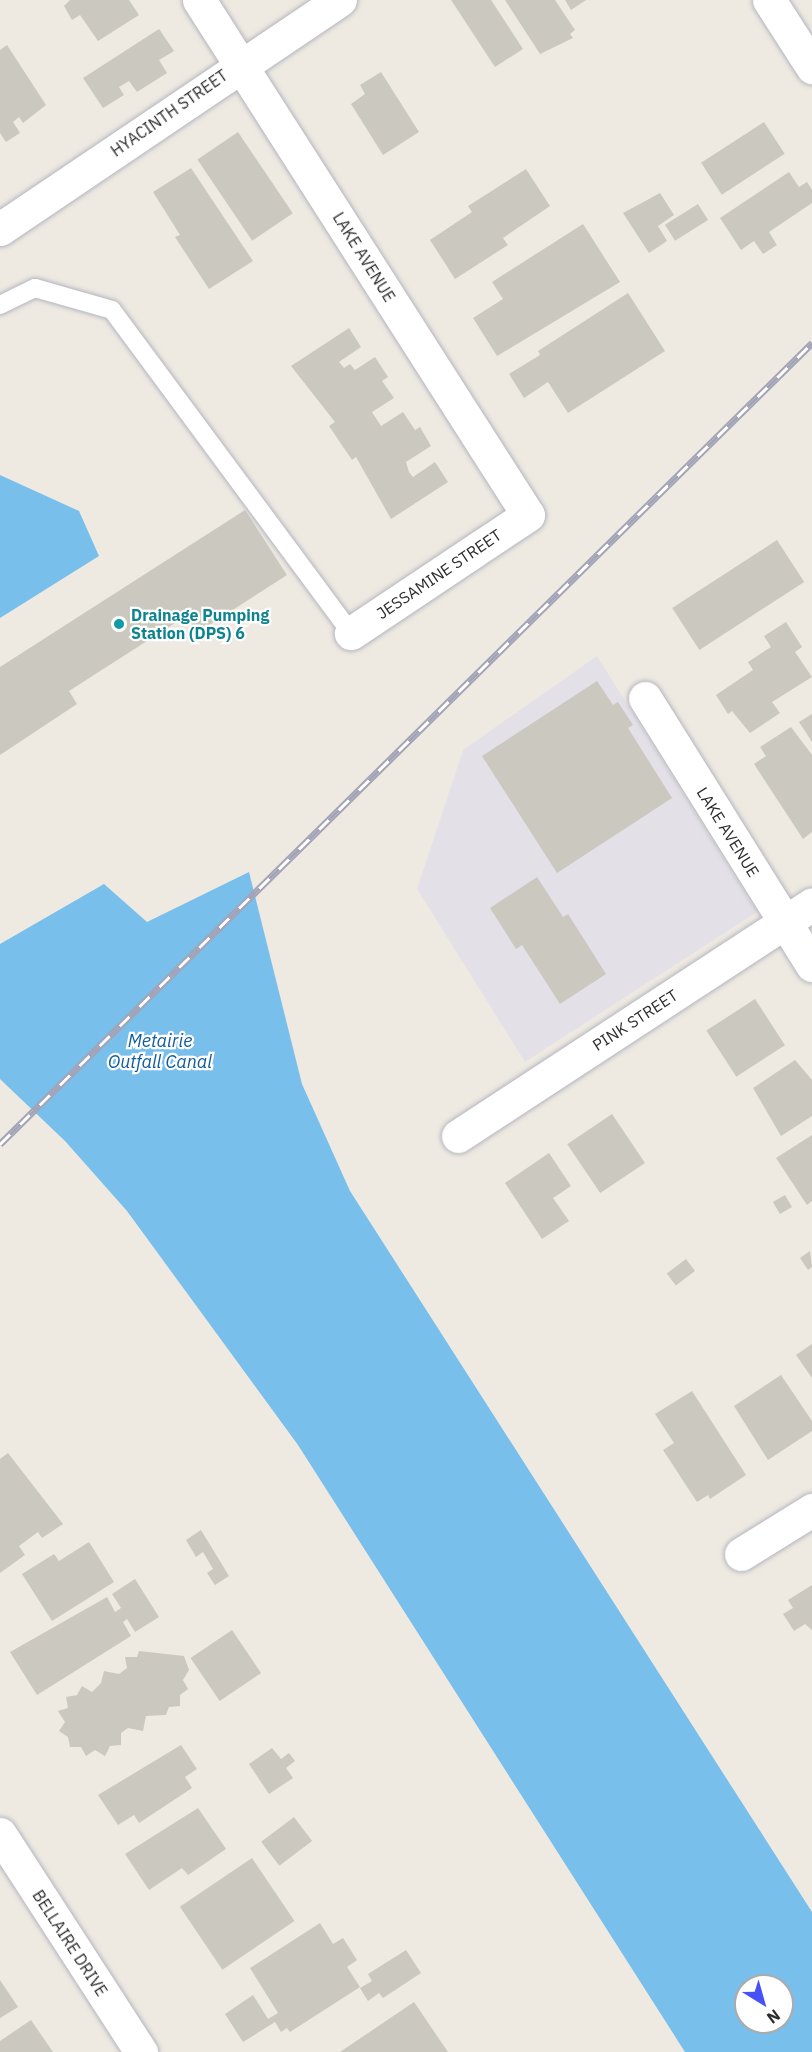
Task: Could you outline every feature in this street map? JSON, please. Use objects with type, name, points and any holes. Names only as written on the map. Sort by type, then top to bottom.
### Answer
[{"type":"street","name":"LAKE AVENUE","points":[[199,0],[528,515]]},
{"type":"street","name":"HYACINTH STREET","points":[[0,229],[241,64],[340,0]]},
{"type":"street","points":[[769,0],[812,68]]},
{"type":"street","name":"JESSAMINE STREET","points":[[351,633],[528,515]]},
{"type":"street","name":"LAKE AVENUE","points":[[645,698],[812,965]]},
{"type":"street","name":"PINK STREET","points":[[458,1136],[812,904]]},
{"type":"street","points":[[741,1554],[812,1510]]},
{"type":"street","name":"BELLAIRE DRIVE","points":[[0,1834],[141,2052]]},
{"type":"lane","points":[[0,304],[35,288],[112,310],[351,633]]},
{"type":"shaded area","points":[[597,656],[757,912],[525,1062],[417,889],[463,750]]},
{"type":"water","points":[[0,475],[79,511],[99,556],[0,618]]},
{"type":"water","name":"Metairie Outfall Canal","points":[[249,872],[302,1084],[350,1191],[812,1912],[812,2052],[685,2052],[298,1445],[127,1211],[65,1141],[0,1079],[0,944],[104,884],[147,922]]},
{"type":"building","points":[[70,0],[129,0],[139,15],[98,41],[80,15],[72,20],[64,6]]},
{"type":"building","points":[[451,0],[491,0],[523,49],[495,67]]},
{"type":"building","points":[[505,0],[555,0],[575,30],[570,34],[573,38],[540,54]]},
{"type":"building","points":[[565,0],[586,0],[571,10]]},
{"type":"building","points":[[159,29],[174,51],[159,60],[167,73],[137,92],[129,81],[119,87],[124,95],[103,108],[83,78]]},
{"type":"building","points":[[7,45],[46,105],[23,123],[19,117],[13,122],[20,133],[6,142],[0,133],[0,50]]},
{"type":"building","points":[[381,72],[419,132],[383,155],[351,104],[365,94],[360,85]]},
{"type":"building","points":[[764,122],[785,154],[722,195],[701,163]]},
{"type":"building","points":[[238,132],[293,213],[252,241],[197,159]]},
{"type":"building","points":[[191,168],[253,261],[209,289],[175,237],[180,235],[153,192]]},
{"type":"building","points":[[526,169],[550,206],[503,238],[508,245],[455,279],[430,240],[472,212],[468,206]]},
{"type":"building","points":[[789,172],[799,187],[807,182],[812,190],[812,203],[769,232],[777,245],[763,254],[754,241],[741,250],[720,218]]},
{"type":"building","points":[[660,193],[674,215],[658,226],[667,241],[649,253],[623,213]]},
{"type":"building","points":[[698,204],[708,220],[675,241],[665,225]]},
{"type":"building","points":[[583,224],[620,282],[497,356],[473,318],[503,299],[492,282]]},
{"type":"building","points":[[628,293],[665,351],[568,413],[548,382],[524,398],[509,374],[540,355],[538,351]]},
{"type":"building","points":[[349,328],[361,347],[339,362],[344,368],[350,364],[355,370],[375,357],[388,377],[382,381],[394,398],[372,412],[381,426],[403,412],[415,430],[420,427],[431,446],[406,462],[409,472],[413,477],[435,462],[448,482],[391,519],[356,457],[352,460],[329,426],[335,422],[291,366]]},
{"type":"building","name":"Drainage Pumping Station (DPS) 6","points":[[245,510],[287,575],[197,633],[186,616],[69,691],[77,704],[0,755],[0,667]]},
{"type":"building","points":[[777,540],[804,582],[699,650],[672,608]]},
{"type":"building","points":[[786,622],[802,647],[795,652],[812,677],[772,702],[780,713],[750,733],[732,711],[728,714],[716,695],[753,670],[748,662],[771,647],[764,636]]},
{"type":"building","points":[[597,681],[613,705],[618,702],[633,725],[628,728],[672,798],[557,873],[482,756]]},
{"type":"building","points":[[812,714],[812,742],[799,722]]},
{"type":"building","points":[[791,727],[812,755],[812,832],[803,839],[754,764],[766,756],[760,747]]},
{"type":"building","points":[[537,877],[563,917],[568,914],[606,974],[560,1004],[522,945],[516,949],[490,908]]},
{"type":"building","points":[[755,999],[785,1045],[736,1077],[706,1031]]},
{"type":"building","points":[[795,1060],[812,1080],[812,1116],[781,1136],[753,1088]]},
{"type":"building","points":[[612,1114],[645,1163],[600,1193],[567,1144]]},
{"type":"building","points":[[812,1135],[812,1201],[807,1205],[776,1158]]},
{"type":"building","points":[[549,1153],[571,1186],[553,1198],[569,1221],[542,1239],[505,1183]]},
{"type":"building","points":[[785,1195],[792,1207],[780,1214],[773,1202]]},
{"type":"building","points":[[810,1251],[812,1267],[808,1270],[800,1258]]},
{"type":"building","points":[[686,1259],[695,1271],[676,1285],[667,1273]]},
{"type":"building","points":[[812,1344],[812,1378],[796,1355]]},
{"type":"building","points":[[781,1375],[812,1421],[812,1431],[768,1460],[734,1406]]},
{"type":"building","points":[[692,1391],[746,1475],[710,1499],[708,1495],[697,1502],[663,1450],[674,1443],[655,1414]]},
{"type":"building","points":[[8,1453],[63,1524],[42,1538],[38,1532],[19,1546],[25,1555],[0,1573],[0,1459]]},
{"type":"building","points":[[201,1530],[229,1576],[215,1585],[207,1573],[213,1569],[203,1552],[196,1557],[186,1540]]},
{"type":"building","points":[[89,1542],[114,1582],[52,1621],[22,1574],[54,1554],[59,1561]]},
{"type":"building","points":[[135,1579],[159,1617],[135,1632],[127,1619],[123,1622],[131,1636],[37,1695],[10,1652],[107,1597],[115,1612],[121,1608],[112,1594]]},
{"type":"building","points":[[812,1585],[812,1630],[805,1624],[794,1631],[783,1614],[793,1608],[788,1600]]},
{"type":"building","points":[[232,1630],[261,1673],[220,1701],[191,1658]]},
{"type":"building","points":[[139,1651],[184,1656],[189,1670],[183,1680],[188,1689],[180,1695],[180,1706],[169,1707],[166,1715],[146,1716],[143,1731],[128,1728],[121,1733],[121,1745],[110,1746],[105,1756],[95,1750],[86,1756],[81,1747],[70,1747],[68,1737],[59,1731],[65,1722],[58,1711],[68,1708],[66,1697],[77,1695],[82,1686],[92,1692],[101,1683],[104,1671],[119,1674],[127,1668],[125,1657],[137,1657]]},
{"type":"building","points":[[181,1745],[197,1769],[185,1777],[192,1788],[139,1823],[134,1815],[118,1825],[98,1795]]},
{"type":"building","points":[[272,1748],[281,1759],[289,1753],[295,1761],[286,1768],[293,1778],[269,1794],[249,1764]]},
{"type":"building","points":[[198,1808],[226,1849],[188,1875],[182,1868],[149,1890],[125,1854]]},
{"type":"building","points":[[294,1817],[312,1841],[279,1866],[261,1842]]},
{"type":"building","points":[[252,1858],[294,1921],[222,1970],[180,1907]]},
{"type":"building","points":[[320,1923],[333,1944],[343,1938],[357,1960],[347,1967],[360,1987],[290,2032],[287,2028],[281,2032],[275,2022],[243,2042],[225,2014],[253,1995],[268,2019],[278,2013],[250,1968]]},
{"type":"building","points":[[406,1950],[421,1973],[383,1998],[379,1993],[368,2001],[360,1988],[372,1981],[368,1974]]},
{"type":"building","points":[[0,1980],[18,2007],[0,2018]]},
{"type":"building","points":[[414,2002],[448,2052],[340,2052]]},
{"type":"building","points":[[31,2020],[53,2052],[0,2052],[0,2041]]},
{"type":"railway","points":[[0,1144],[812,343]]},
{"type":"place","name":"Drainage Pumping Station (DPS) 6","points":[[119,624]]}]
